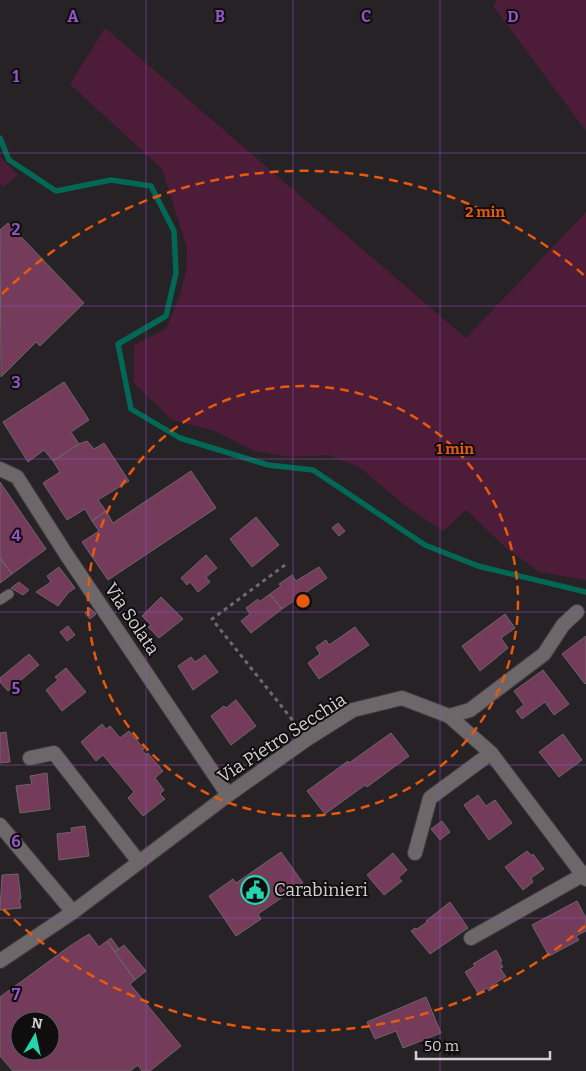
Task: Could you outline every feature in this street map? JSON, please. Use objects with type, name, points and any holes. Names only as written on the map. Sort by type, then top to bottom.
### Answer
[{"type":"street","name":"Via Solata","points":[[0,470],[17,477],[66,554],[228,795]]},
{"type":"street","points":[[449,716],[470,710],[544,654],[563,625],[577,612]]},
{"type":"street","name":"Via Pietro Secchia","points":[[0,961],[74,912],[228,795],[308,739],[354,710],[402,698],[449,716],[491,753],[585,876]]},
{"type":"street","points":[[30,758],[54,753],[139,862]]},
{"type":"street","points":[[415,853],[430,798],[491,753]]},
{"type":"street","points":[[0,825],[74,912]]},
{"type":"street","points":[[471,938],[585,876]]},
{"type":"lane","points":[[0,600],[8,594]]},
{"type":"path","points":[[285,564],[212,619],[308,739]]},
{"type":"shaded area","points":[[497,0],[586,0],[586,131],[493,6]]},
{"type":"shaded area","points":[[105,28],[466,338],[586,212],[586,580],[540,572],[507,549],[466,510],[443,531],[407,507],[359,467],[329,455],[292,457],[254,451],[215,431],[172,420],[134,383],[134,345],[166,329],[180,295],[186,271],[187,248],[162,169],[70,84]]},
{"type":"shaded area","points":[[0,157],[18,175],[3,187],[0,183]]},
{"type":"building","points":[[8,223],[84,303],[40,346],[36,342],[1,377],[0,230]]},
{"type":"building","points":[[64,382],[89,420],[71,432],[79,444],[53,461],[44,450],[28,462],[3,422]]},
{"type":"building","points":[[87,441],[94,449],[104,443],[129,481],[98,500],[106,511],[92,521],[85,509],[67,520],[43,483],[60,472],[53,461]]},
{"type":"building","points":[[191,471],[216,508],[108,580],[82,542],[99,531],[92,521],[106,511],[113,523]]},
{"type":"building","points":[[0,482],[46,549],[12,574],[0,558]]},
{"type":"building","points":[[256,517],[279,545],[252,567],[230,539]]},
{"type":"building","points":[[338,523],[345,531],[339,536],[332,528]]},
{"type":"building","points":[[206,555],[217,568],[206,577],[210,582],[198,592],[190,582],[187,585],[181,578]]},
{"type":"building","points":[[0,558],[12,574],[0,583]]},
{"type":"building","points":[[59,567],[75,588],[68,593],[58,606],[36,592],[51,582],[47,576]]},
{"type":"building","points":[[319,567],[327,578],[282,609],[270,594],[281,586],[279,584],[292,575],[296,581]]},
{"type":"building","points":[[19,582],[29,590],[23,595],[11,588]]},
{"type":"building","points":[[270,594],[282,609],[251,633],[241,621],[250,614],[246,608],[258,599],[259,602]]},
{"type":"building","points":[[161,597],[183,619],[159,638],[148,627],[151,625],[142,616]]},
{"type":"building","points":[[90,608],[96,614],[90,619],[85,613]]},
{"type":"building","points":[[505,614],[515,628],[501,638],[508,648],[480,671],[462,646]]},
{"type":"building","points":[[68,626],[75,635],[67,641],[60,632]]},
{"type":"building","points":[[355,627],[369,645],[319,679],[308,663],[320,654],[316,647],[326,640],[329,645]]},
{"type":"building","points":[[586,636],[586,683],[585,684],[562,654]]},
{"type":"building","points":[[29,654],[39,665],[8,691],[0,682],[0,678]]},
{"type":"building","points":[[205,655],[218,672],[193,690],[178,666],[191,657],[195,662]]},
{"type":"building","points":[[66,668],[86,692],[62,711],[46,690],[58,680],[55,677]]},
{"type":"building","points":[[543,670],[569,704],[554,715],[545,702],[522,719],[516,711],[524,705],[514,691]]},
{"type":"building","points":[[236,700],[256,726],[231,745],[211,716]]},
{"type":"building","points":[[102,724],[106,729],[110,726],[120,738],[129,731],[144,749],[142,750],[146,755],[148,753],[163,771],[155,778],[164,790],[160,794],[165,799],[143,816],[128,798],[134,792],[103,755],[96,761],[81,742]]},
{"type":"building","points":[[6,732],[10,762],[0,763],[0,733]]},
{"type":"building","points":[[391,733],[409,756],[367,787],[365,785],[325,814],[307,791]]},
{"type":"building","points":[[563,734],[582,760],[559,777],[539,752]]},
{"type":"building","points":[[47,773],[50,809],[20,813],[16,786],[32,784],[30,776]]},
{"type":"building","points":[[478,795],[486,806],[495,800],[512,823],[489,840],[464,805]]},
{"type":"building","points":[[442,821],[450,832],[440,840],[431,829]]},
{"type":"building","points":[[85,826],[89,856],[59,860],[57,834],[72,832],[71,828]]},
{"type":"building","points":[[527,851],[532,856],[533,854],[544,869],[531,878],[533,882],[523,890],[505,867]]},
{"type":"building","name":"Carabinieri","points":[[281,852],[303,883],[258,914],[261,919],[236,936],[209,896],[233,879],[236,883]]},
{"type":"building","points":[[393,853],[407,870],[398,878],[402,881],[384,895],[367,875]]},
{"type":"building","points":[[18,874],[21,908],[0,910],[2,875]]},
{"type":"building","points":[[577,901],[586,918],[586,931],[576,936],[579,940],[549,956],[532,925]]},
{"type":"building","points":[[450,902],[468,928],[430,954],[411,931],[427,922]]},
{"type":"building","points":[[89,934],[99,947],[107,941],[135,980],[130,984],[181,1046],[150,1071],[142,1071],[138,1065],[130,1071],[13,1071],[0,1056],[0,997]]},
{"type":"building","points":[[111,938],[119,949],[115,952],[107,941]]},
{"type":"building","points":[[124,945],[146,971],[135,980],[115,952]]},
{"type":"building","points":[[496,950],[502,961],[500,962],[503,967],[500,968],[506,977],[493,984],[495,987],[489,991],[487,988],[478,993],[465,972],[475,966],[473,964]]},
{"type":"building","points":[[426,997],[441,1033],[403,1048],[396,1031],[375,1039],[367,1022]]},
{"type":"waterway","points":[[0,138],[9,160],[56,191],[111,180],[151,186],[174,231],[176,273],[166,316],[118,344],[131,409],[180,438],[268,465],[313,470],[425,545],[478,566],[586,592]]},
{"type":"place","name":"Carabinieri","points":[[255,890]]}]
